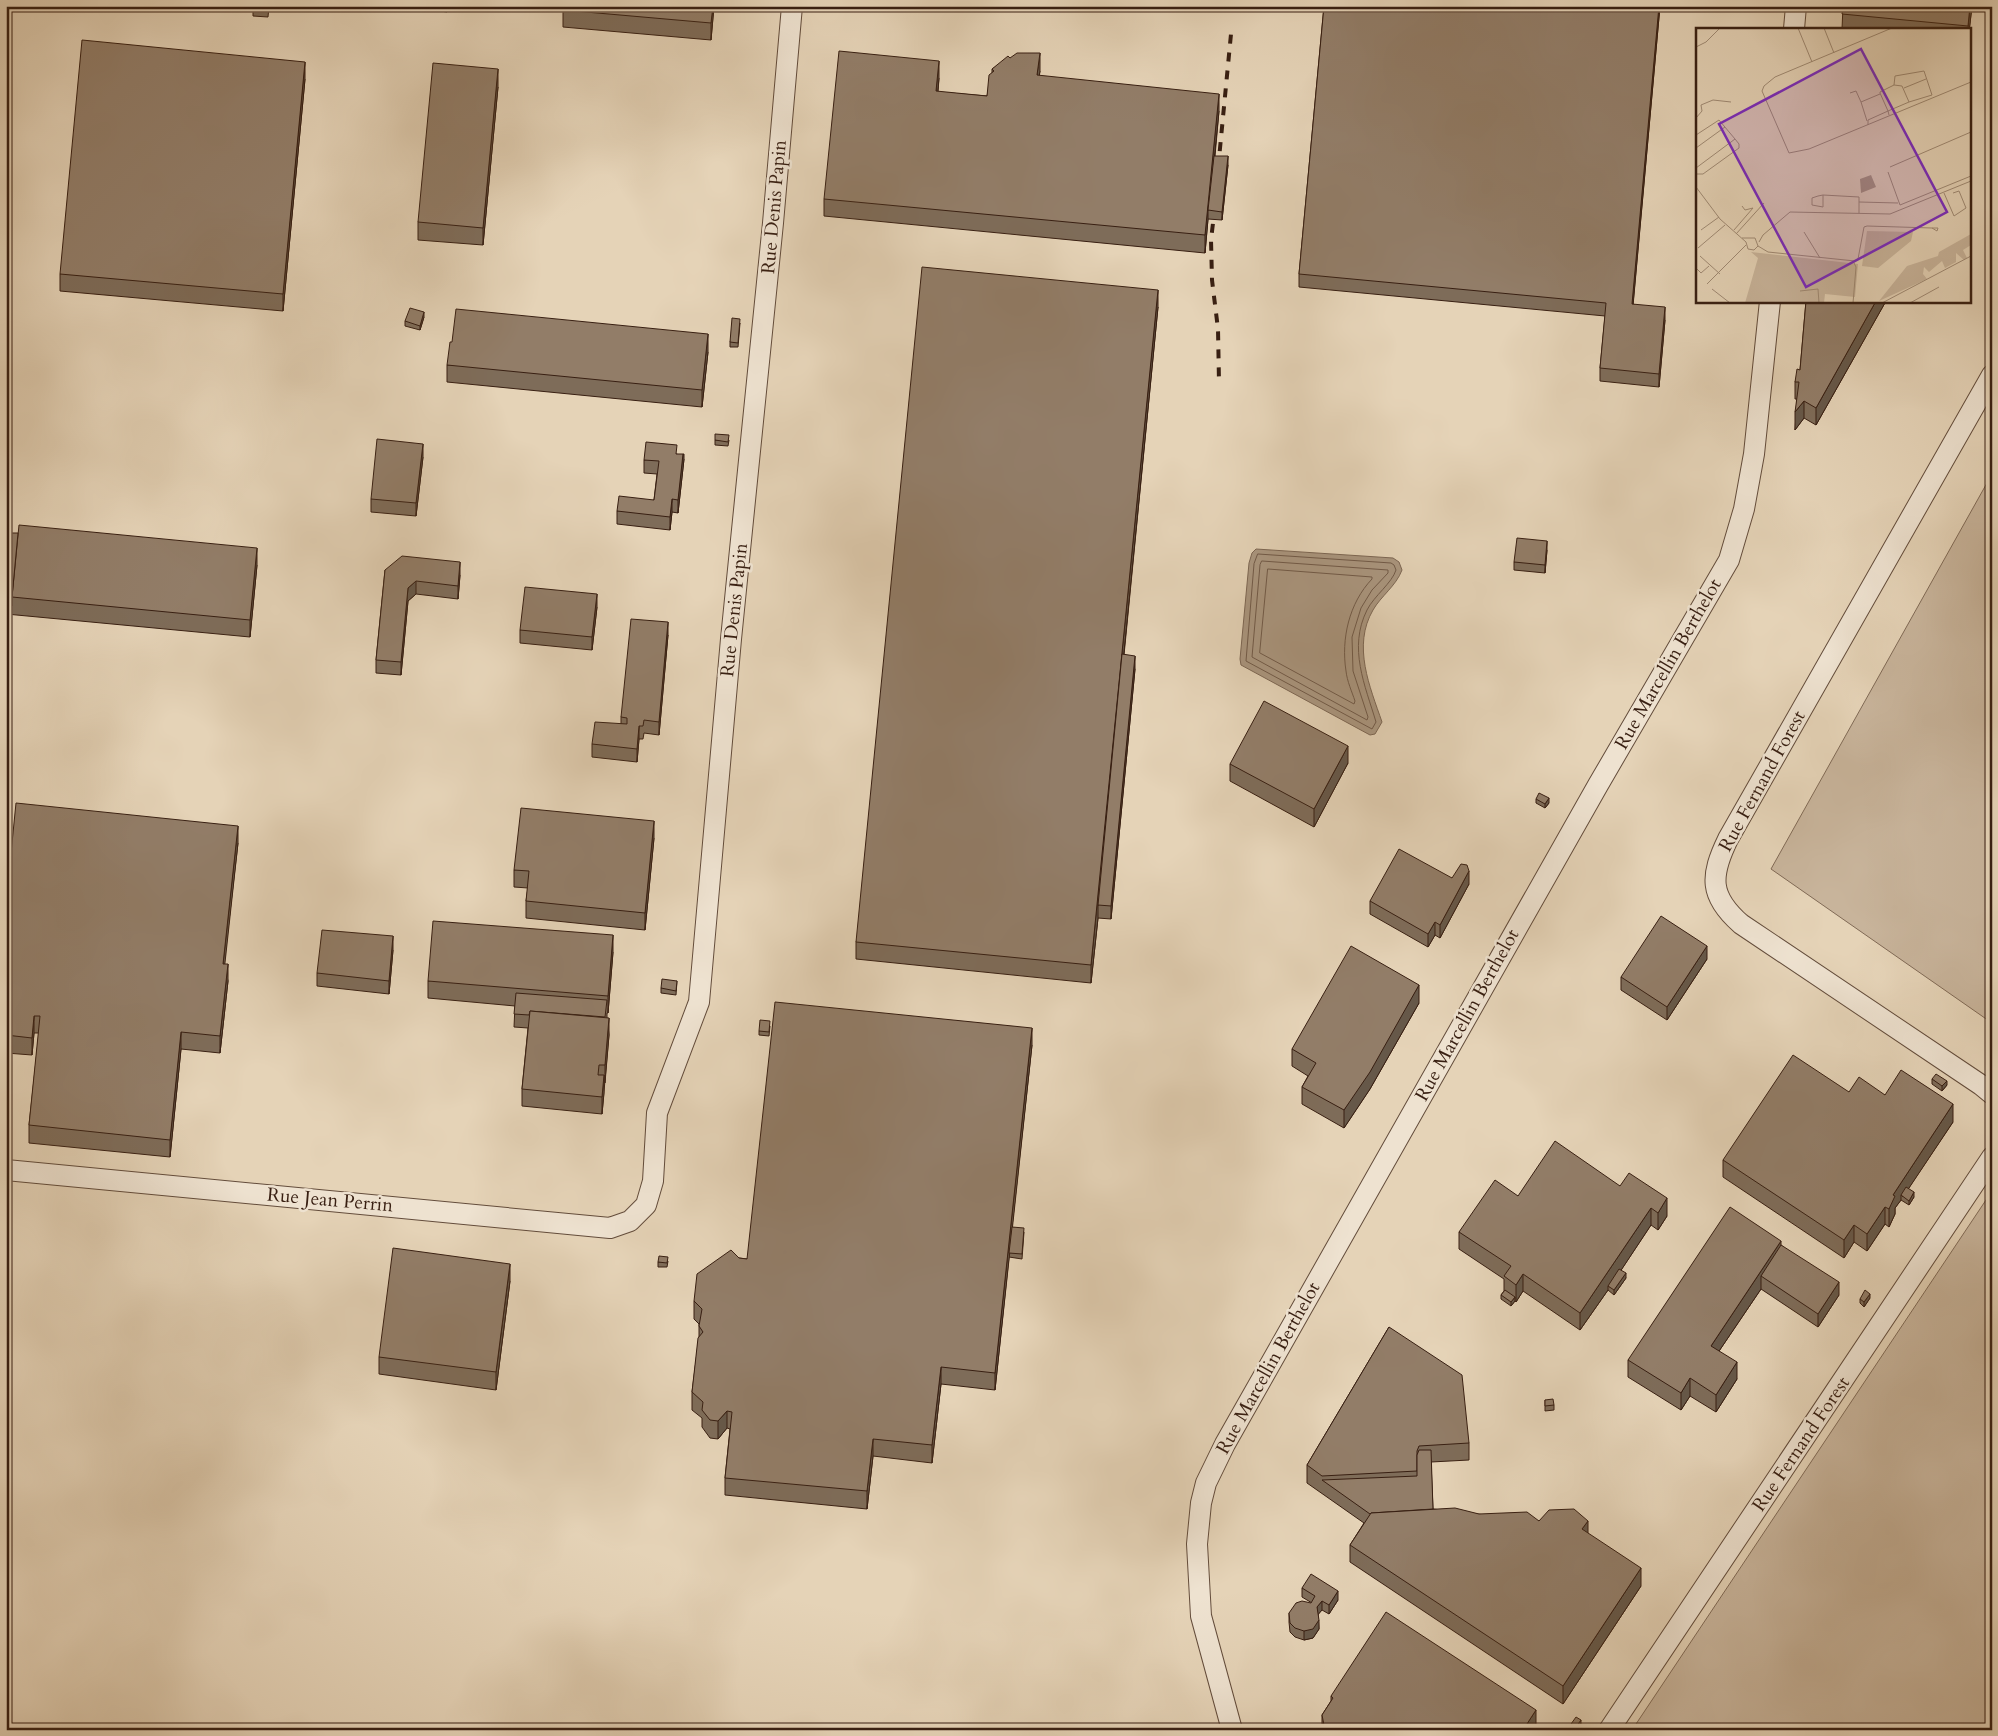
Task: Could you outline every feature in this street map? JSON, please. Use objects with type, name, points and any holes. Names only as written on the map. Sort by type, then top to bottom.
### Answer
[{"type":"street","name":"Rue Denis Papin","points":[[646,1205],[653,1181],[657,1113],[699,1002],[731,639],[772,232],[792,6]]},
{"type":"street","points":[[1794,28],[1796,6]]},
{"type":"street","name":"Rue Marcellin Berthelot","points":[[1232,1730],[1205,1637],[1201,1616],[1197,1544],[1201,1504],[1212,1467],[1557,856],[1729,560],[1744,509],[1754,454],[1770,302]]},
{"type":"street","name":"Rue Fernand Forest","points":[[1992,375],[1728,839],[1720,856],[1715,878],[1719,900],[1741,924],[1992,1094]]},
{"type":"street","name":"Rue Fernand Forest","points":[[1609,1730],[1992,1157]]},
{"type":"street","name":"Rue Jean Perrin","points":[[6,1170],[610,1228],[630,1221],[646,1205]]},
{"type":"shaded area","points":[[1992,474],[1992,1023],[1771,869]]},
{"type":"shaded area","points":[[1992,1191],[1992,1730],[1632,1730]]},
{"type":"water","points":[[1256,549],[1393,558],[1399,562],[1402,570],[1373,610],[1364,638],[1363,652],[1368,681],[1382,722],[1375,734],[1370,735],[1241,665],[1249,563],[1252,553]]},
{"type":"building","points":[[563,6],[713,6],[711,23],[563,10]]},
{"type":"building","points":[[1324,6],[1659,6],[1632,304],[1665,307],[1659,374],[1600,368],[1606,303],[1299,274]]},
{"type":"building","points":[[1843,6],[1970,6],[1968,26],[1842,14]]},
{"type":"building","points":[[82,40],[305,62],[283,294],[60,274]]},
{"type":"building","points":[[839,51],[939,61],[936,91],[987,96],[989,75],[994,71],[992,69],[1008,56],[1010,58],[1017,53],[1040,53],[1037,75],[1219,94],[1205,235],[824,199]]},
{"type":"building","points":[[433,63],[498,69],[483,228],[418,222]]},
{"type":"building","points":[[1214,156],[1228,156],[1222,212],[1208,210]]},
{"type":"building","points":[[922,267],[1158,290],[1091,965],[856,942]]},
{"type":"building","points":[[1806,302],[1875,302],[1816,408],[1804,401],[1795,412],[1799,382],[1795,382],[1797,369],[1800,370]]},
{"type":"building","points":[[410,308],[424,312],[420,326],[405,321]]},
{"type":"building","points":[[456,309],[708,334],[702,390],[447,365]]},
{"type":"building","points":[[732,318],[740,319],[738,343],[730,342]]},
{"type":"building","points":[[715,434],[729,435],[728,442],[715,440]]},
{"type":"building","points":[[377,439],[423,444],[416,503],[371,499]]},
{"type":"building","points":[[646,442],[677,445],[676,454],[683,454],[678,500],[672,499],[670,517],[617,511],[619,496],[654,500],[659,461],[644,460]]},
{"type":"building","points":[[19,525],[257,548],[250,620],[12,597]]},
{"type":"building","points":[[11,533],[18,533],[12,606],[6,605],[6,580]]},
{"type":"building","points":[[1517,538],[1547,541],[1545,565],[1514,562]]},
{"type":"building","points":[[402,556],[460,562],[458,586],[416,581],[408,588],[401,662],[376,660],[385,570]]},
{"type":"building","points":[[525,587],[597,594],[592,637],[520,630]]},
{"type":"building","points":[[631,619],[668,622],[659,722],[644,720],[643,726],[639,726],[637,749],[592,744],[595,722],[627,724],[627,718],[621,717]]},
{"type":"building","points":[[1122,654],[1135,656],[1111,906],[1098,905]]},
{"type":"building","points":[[1264,701],[1348,746],[1314,809],[1230,764]]},
{"type":"building","points":[[1539,793],[1549,798],[1545,804],[1536,799]]},
{"type":"building","points":[[16,803],[238,826],[223,964],[228,964],[220,1036],[181,1032],[170,1140],[29,1125],[40,1016],[34,1016],[32,1038],[6,1035],[6,903]]},
{"type":"building","points":[[521,808],[654,821],[645,913],[526,901],[529,871],[514,870]]},
{"type":"building","points":[[1399,849],[1452,878],[1461,864],[1467,865],[1469,871],[1440,925],[1435,922],[1428,934],[1370,901]]},
{"type":"building","points":[[1661,916],[1707,946],[1667,1007],[1621,977]]},
{"type":"building","points":[[433,921],[613,935],[608,996],[428,981]]},
{"type":"building","points":[[322,930],[393,936],[389,981],[317,973]]},
{"type":"building","points":[[1351,946],[1419,985],[1370,1072],[1344,1110],[1302,1087],[1316,1063],[1292,1049]]},
{"type":"building","points":[[662,979],[677,981],[676,991],[661,988]]},
{"type":"building","points":[[516,993],[607,1000],[605,1017],[530,1011],[529,1015],[514,1014]]},
{"type":"building","points":[[775,1002],[1032,1028],[995,1373],[941,1367],[932,1445],[873,1439],[867,1491],[725,1478],[732,1412],[727,1411],[718,1421],[710,1420],[702,1410],[703,1402],[692,1392],[698,1338],[703,1332],[699,1326],[702,1309],[694,1301],[697,1274],[731,1250],[739,1258],[747,1259]]},
{"type":"building","points":[[530,1011],[609,1018],[605,1065],[599,1065],[598,1075],[604,1075],[602,1097],[522,1089]]},
{"type":"building","points":[[760,1020],[770,1021],[769,1032],[759,1031]]},
{"type":"building","points":[[1793,1055],[1849,1092],[1859,1077],[1885,1095],[1901,1070],[1953,1104],[1893,1195],[1895,1196],[1889,1209],[1885,1207],[1867,1234],[1854,1225],[1844,1240],[1723,1160]]},
{"type":"building","points":[[1936,1074],[1947,1081],[1942,1086],[1932,1079]]},
{"type":"building","points":[[1555,1141],[1620,1186],[1629,1173],[1667,1198],[1658,1213],[1651,1208],[1580,1313],[1523,1274],[1516,1285],[1504,1276],[1511,1266],[1459,1232],[1495,1180],[1518,1196]]},
{"type":"building","points":[[1906,1187],[1914,1192],[1909,1201],[1901,1195]]},
{"type":"building","points":[[1730,1207],[1781,1241],[1711,1346],[1737,1362],[1716,1395],[1690,1378],[1681,1393],[1628,1360]]},
{"type":"building","points":[[1012,1227],[1024,1228],[1022,1254],[1009,1253]]},
{"type":"building","points":[[1781,1245],[1839,1282],[1818,1314],[1761,1276]]},
{"type":"building","points":[[393,1248],[510,1264],[496,1372],[379,1357]]},
{"type":"building","points":[[659,1256],[668,1257],[667,1263],[658,1262]]},
{"type":"building","points":[[1619,1269],[1626,1273],[1614,1290],[1608,1286]]},
{"type":"building","points":[[1505,1290],[1515,1297],[1511,1302],[1501,1295]]},
{"type":"building","points":[[1865,1290],[1870,1294],[1864,1302],[1860,1299]]},
{"type":"building","points":[[1389,1327],[1462,1375],[1469,1443],[1419,1446],[1417,1451],[1417,1471],[1322,1476],[1307,1465]]},
{"type":"building","points":[[1553,1399],[1554,1405],[1545,1406],[1545,1400]]},
{"type":"building","points":[[1419,1450],[1431,1450],[1433,1509],[1370,1514],[1322,1480],[1417,1476],[1417,1455]]},
{"type":"building","points":[[1455,1508],[1479,1514],[1527,1512],[1539,1521],[1549,1510],[1574,1509],[1588,1521],[1582,1529],[1641,1568],[1563,1686],[1350,1545],[1371,1513]]},
{"type":"building","points":[[1311,1574],[1338,1591],[1329,1605],[1322,1601],[1317,1607],[1319,1620],[1313,1629],[1304,1631],[1295,1628],[1290,1623],[1289,1613],[1296,1603],[1302,1601],[1311,1603],[1315,1596],[1302,1588]]},
{"type":"building","points":[[1386,1612],[1536,1710],[1523,1730],[1325,1730],[1322,1715],[1333,1698],[1331,1696]]},
{"type":"building","points":[[1576,1717],[1581,1720],[1576,1727],[1571,1724]]},
{"type":"railway","points":[[1218,169],[1231,34]]},
{"type":"railway","points":[[1215,206],[1211,240],[1212,280],[1218,329],[1219,382]]}]
